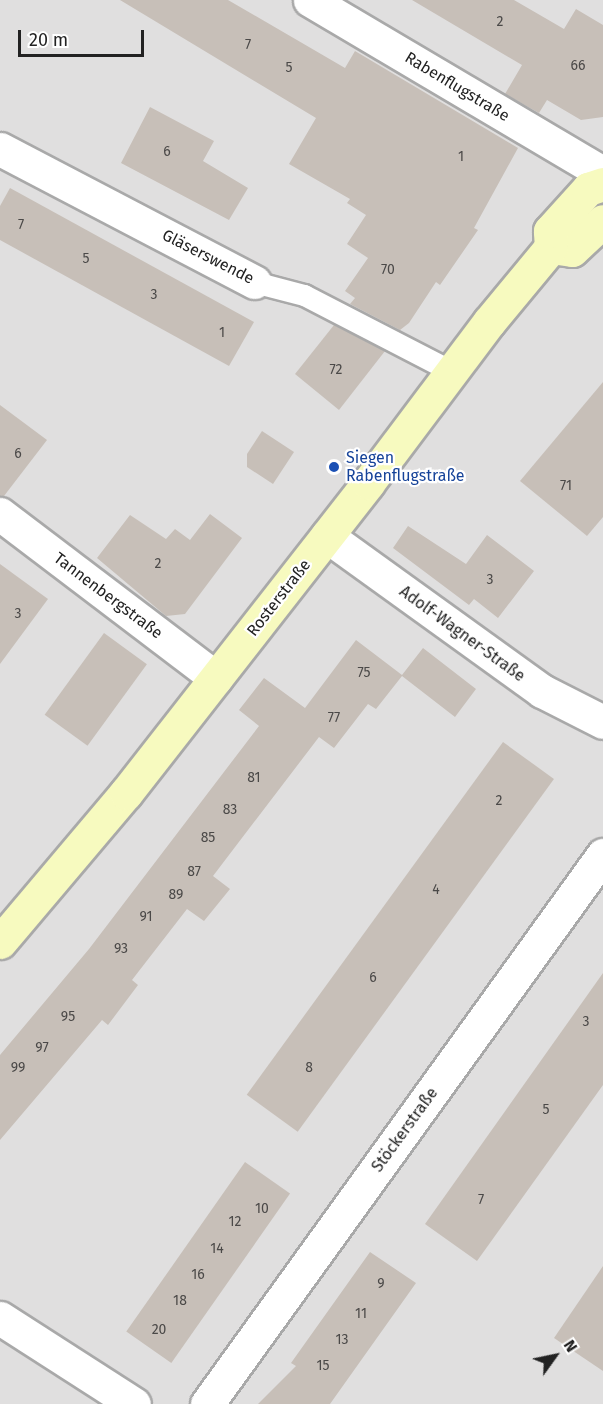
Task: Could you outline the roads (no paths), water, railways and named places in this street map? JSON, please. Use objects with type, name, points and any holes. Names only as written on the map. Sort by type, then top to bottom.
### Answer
[{"type":"street","name":"Rabenflugstraße","points":[[310,0],[603,174]]},
{"type":"street","name":"Gläserswende","points":[[0,148],[254,282]]},
{"type":"street","name":"Rosterstraße","points":[[0,942],[126,793],[551,247],[550,231],[567,209],[588,189],[603,184]]},
{"type":"street","points":[[551,247],[572,250],[603,221]]},
{"type":"street","name":"Tannenbergstraße","points":[[0,514],[216,678]]},
{"type":"street","name":"Adolf-Wagner-Straße","points":[[327,536],[542,691],[603,722]]},
{"type":"street","name":"Stöckerstraße","points":[[207,1404],[603,855]]},
{"type":"street","points":[[0,1318],[134,1404]]},
{"type":"lane","name":"Gläserswende","points":[[254,282],[304,295],[453,372]]},
{"type":"place","name":"Siegen Rabenflugstraße","points":[[334,467]]}]
